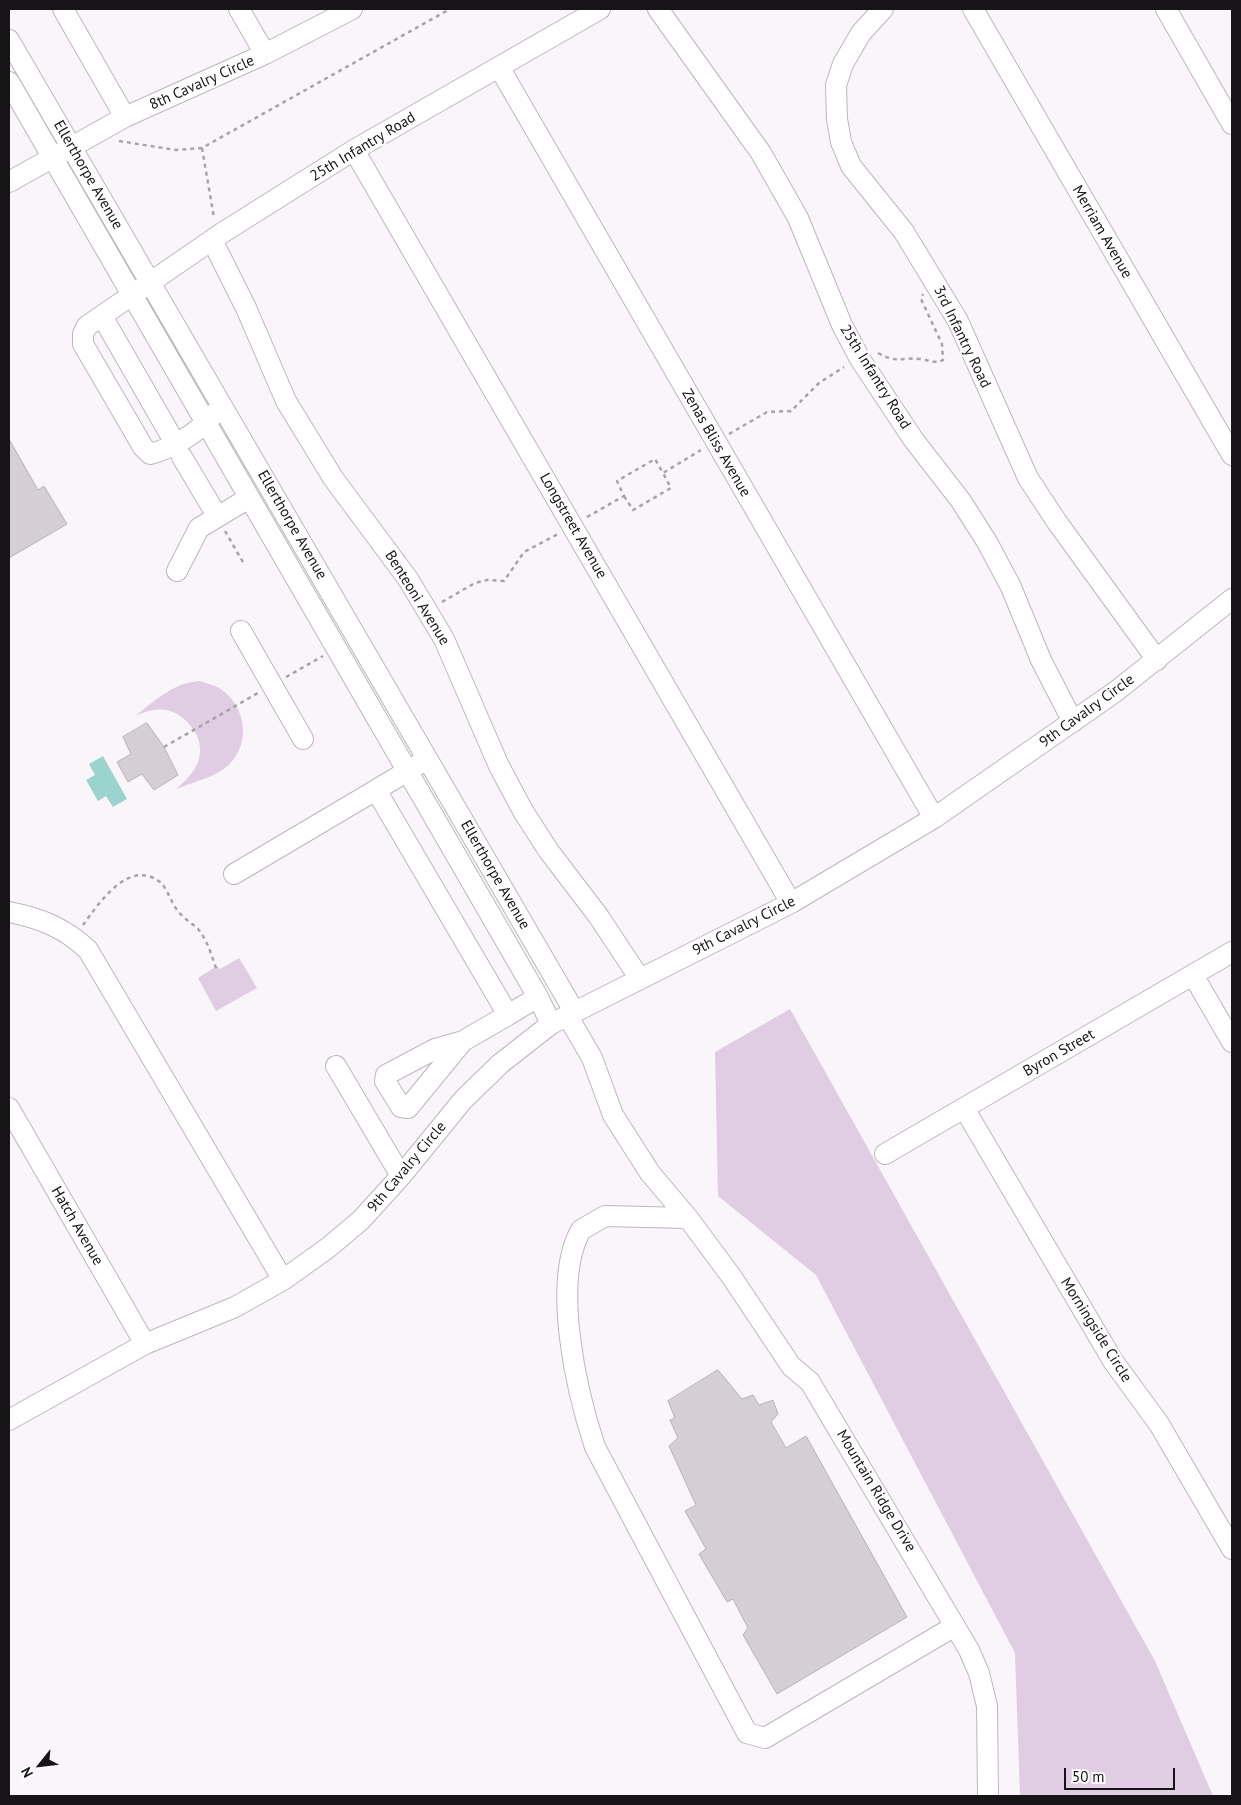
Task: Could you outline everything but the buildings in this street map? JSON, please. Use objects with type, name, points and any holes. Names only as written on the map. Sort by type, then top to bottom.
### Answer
[{"type":"street","points":[[63,9],[124,117]]},
{"type":"street","points":[[239,9],[265,54]]},
{"type":"street","name":"8th Cavalry Circle","points":[[9,182],[71,145],[124,117],[265,54],[352,9]]},
{"type":"street","name":"25th Infantry Road","points":[[178,450],[150,454],[143,447],[83,344],[83,334],[88,326],[214,233],[354,150],[600,9]]},
{"type":"street","name":"25th Infantry Road","points":[[658,9],[761,153],[798,218],[842,325],[860,358],[913,439],[962,500],[987,542],[1011,587],[1041,660],[1073,722]]},
{"type":"street","name":"3rd Infantry Road","points":[[883,9],[861,33],[843,64],[836,85],[837,119],[841,142],[851,166],[904,232],[958,320],[1028,478],[1057,522],[1157,660]]},
{"type":"street","name":"Merriam Avenue","points":[[973,9],[1232,455]]},
{"type":"street","points":[[1166,9],[1232,124]]},
{"type":"street","name":"Ellerthorpe Avenue","points":[[9,40],[427,758],[564,1017]]},
{"type":"street","name":"Zenas Bliss Avenue","points":[[499,67],[934,818]]},
{"type":"street","name":"Ellerthorpe Avenue","points":[[9,82],[538,996],[564,1017]]},
{"type":"street","name":"Longstreet Avenue","points":[[354,150],[791,903]]},
{"type":"street","name":"Benteoni Avenue","points":[[214,233],[286,400],[333,478],[408,579],[444,639],[499,766],[523,811],[548,850],[599,917],[640,979]]},
{"type":"street","points":[[102,316],[217,516]]},
{"type":"street","points":[[178,450],[222,406]]},
{"type":"street","points":[[177,571],[199,528],[249,498]]},
{"type":"street","name":"9th Cavalry Circle","points":[[10,1417],[145,1344],[235,1307],[283,1280],[329,1247],[361,1220],[402,1176],[463,1100],[500,1064],[564,1017],[791,903],[934,818],[1073,722],[1157,660],[1232,599]]},
{"type":"street","points":[[241,631],[303,739]]},
{"type":"street","points":[[234,874],[427,758]]},
{"type":"street","points":[[376,790],[508,1015]]},
{"type":"street","points":[[9,912],[53,924],[75,938],[88,950],[283,1280]]},
{"type":"street","name":"Byron Street","points":[[885,1154],[1232,952]]},
{"type":"street","points":[[1194,975],[1232,1042]]},
{"type":"street","points":[[463,1041],[538,996]]},
{"type":"street","name":"Mountain Ridge Drive","points":[[564,1017],[592,1058],[613,1115],[650,1173],[688,1218],[731,1276],[791,1366],[810,1382],[955,1626],[979,1673],[988,1706],[988,1796]]},
{"type":"street","points":[[336,1066],[402,1176]]},
{"type":"street","name":"Hatch Avenue","points":[[9,1108],[145,1344]]},
{"type":"street","name":"Morningside Circle","points":[[964,1108],[1113,1361],[1159,1424],[1232,1549]]},
{"type":"street","points":[[688,1218],[605,1216],[581,1230],[570,1270],[566,1314],[584,1416],[595,1447],[747,1732],[764,1738],[955,1626]]},
{"type":"path","points":[[116,141],[122,140],[176,150],[202,148],[450,9]]},
{"type":"path","points":[[202,148],[214,233]]},
{"type":"path","points":[[624,496],[633,510],[671,488],[663,473]]},
{"type":"path","points":[[217,516],[244,564]]},
{"type":"path","points":[[164,747],[324,655]]},
{"type":"path","points":[[81,929],[100,902],[118,885],[132,875],[148,875],[161,883],[177,911],[203,936],[217,971]]},
{"type":"shaded area","points":[[200,681],[220,688],[231,698],[241,718],[242,740],[233,760],[220,772],[176,789],[191,774],[198,762],[200,746],[195,732],[183,718],[168,710],[152,710],[135,716],[173,689],[191,682]]},
{"type":"shaded area","points":[[103,756],[127,799],[113,807],[106,796],[98,801],[86,780],[95,775],[89,764]]},
{"type":"shaded area","points":[[239,958],[257,988],[216,1011],[198,978],[217,966],[220,969]]},
{"type":"shaded area","points":[[790,1009],[1155,1661],[1213,1796],[1020,1796],[1015,1653],[816,1275],[718,1196],[715,1052]]}]
